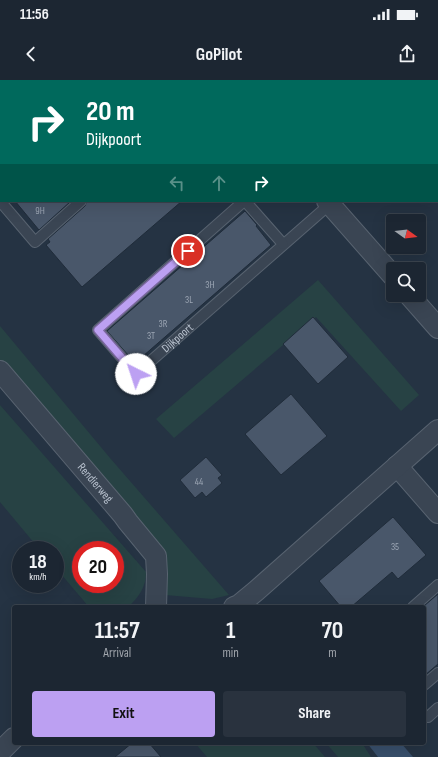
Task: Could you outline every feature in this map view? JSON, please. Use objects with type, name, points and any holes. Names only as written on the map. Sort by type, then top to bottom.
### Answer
[{"type":"street","name":"Dijkpoort","points":[[328,202],[386,268]]},
{"type":"street","points":[[415,302],[438,328]]},
{"type":"street","name":"Rendierweg","points":[[0,371],[123,514],[156,556],[156,605]]},
{"type":"street","points":[[239,605],[438,430]]},
{"type":"street","points":[[397,466],[438,513]]},
{"type":"street","points":[[0,752],[12,740]]},
{"type":"lane","points":[[0,202],[35,242],[80,202]]},
{"type":"lane","name":"Dijkpoort","points":[[244,202],[98,330],[136,374],[283,244],[328,202]]},
{"type":"lane","name":"Dijkpoort","points":[[246,202],[283,244]]},
{"type":"lane","points":[[415,605],[438,585]]},
{"type":"lane","points":[[426,683],[438,673]]},
{"type":"lane","points":[[428,716],[438,708]]},
{"type":"green space","points":[[318,280],[419,395],[401,411],[316,317],[174,438],[156,419]]},
{"type":"green space","points":[[0,326],[110,458],[229,595],[212,599],[165,595],[163,554],[0,363]]},
{"type":"green space","points":[[0,405],[119,541],[72,541],[72,587],[64,578],[64,541],[32,541],[0,502]]},
{"type":"green space","points":[[124,547],[146,572],[145,582],[139,595],[130,605],[87,605],[77,593],[124,593]]},
{"type":"green space","points":[[197,745],[315,745],[325,757],[207,757]]},
{"type":"green space","points":[[328,745],[363,745],[371,757],[338,757]]},
{"type":"water","points":[[369,745],[403,745],[413,757],[378,757]]},
{"type":"building","points":[[16,202],[70,202],[39,230]]},
{"type":"building","points":[[87,202],[181,202],[82,287],[46,245],[50,242],[48,239],[85,206]]},
{"type":"building","points":[[245,211],[271,245],[135,363],[107,331]]},
{"type":"building","points":[[313,317],[348,357],[318,384],[283,344]]},
{"type":"building","points":[[291,394],[327,436],[281,475],[245,434]]},
{"type":"building","points":[[206,457],[222,475],[218,478],[222,483],[206,497],[202,492],[195,498],[180,480]]},
{"type":"building","points":[[393,517],[426,555],[398,579],[392,572],[353,605],[339,605],[319,581]]},
{"type":"building","points":[[438,594],[438,664],[426,674],[426,605]]},
{"type":"building","points":[[130,745],[151,745],[161,757],[115,757]]},
{"type":"route","points":[[136,374],[98,330],[188,251]]}]
